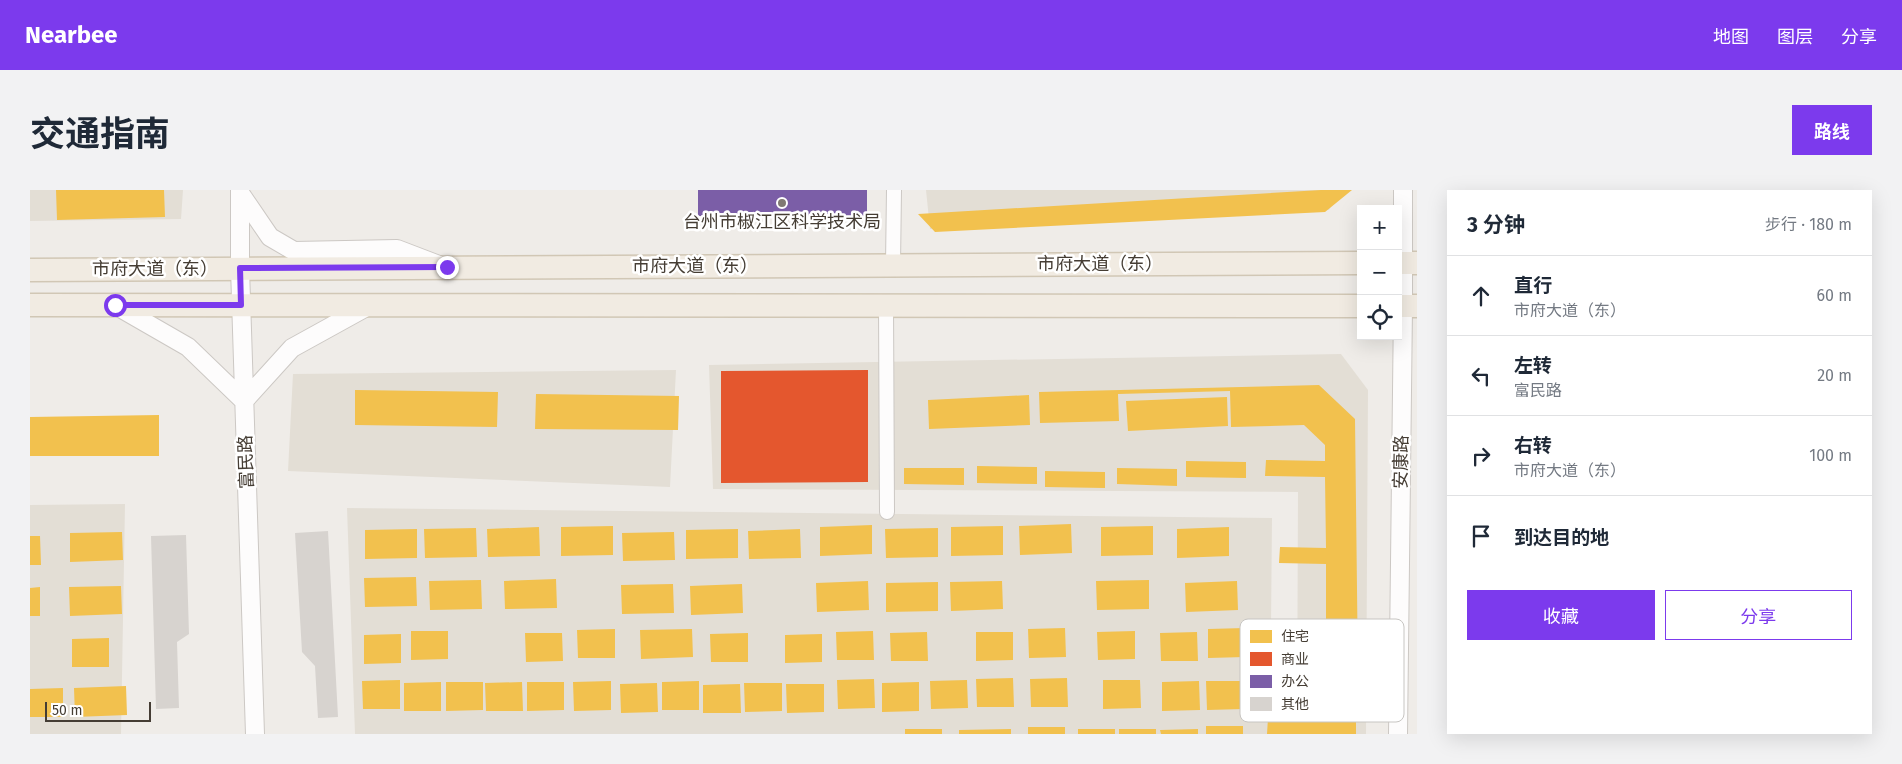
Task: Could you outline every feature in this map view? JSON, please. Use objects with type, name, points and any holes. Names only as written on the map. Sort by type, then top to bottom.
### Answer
[{"type":"main road","name":"市府大道（东）","points":[[30,270],[1357,263]]},
{"type":"main road","name":"市府大道（东）","points":[[30,305],[1357,306]]},
{"type":"street","points":[[893,265],[894,190]]},
{"type":"street","name":"安康路","points":[[1400,619],[1406,306],[1402,190]]},
{"type":"street","points":[[240,191],[270,236],[294,251],[397,249],[447,267]]},
{"type":"street","name":"富民路","points":[[240,191],[241,305],[255,734]]},
{"type":"street","points":[[115,305],[188,347],[244,401],[292,348],[371,305]]},
{"type":"street","points":[[886,305],[887,512]]},
{"type":"shaded area","points":[[30,190],[183,190],[181,219],[30,221]]},
{"type":"shaded area","points":[[926,190],[1341,190],[1329,210],[930,229]]},
{"type":"shaded area","points":[[1341,354],[1368,390],[1367,619],[1297,619],[1298,492],[713,489],[709,365]]},
{"type":"shaded area","points":[[676,370],[670,487],[288,471],[293,374]]},
{"type":"shaded area","points":[[125,504],[121,734],[30,734],[30,505]]},
{"type":"shaded area","points":[[347,508],[1272,518],[1271,619],[1240,619],[1240,722],[1270,722],[1270,734],[355,734]]},
{"type":"shaded area","points":[[1297,722],[1366,722],[1366,734],[1297,734]]},
{"type":"building: 住宅","points":[[56,190],[164,190],[165,217],[57,220]]},
{"type":"building: 住宅","points":[[1321,190],[1352,190],[1325,212],[935,232],[918,214]]},
{"type":"building: 住宅","points":[[1319,385],[1355,419],[1357,619],[1326,619],[1326,564],[1279,563],[1280,547],[1326,548],[1325,477],[1265,476],[1266,460],[1325,461],[1325,445],[1304,425],[1231,427],[1230,391],[1118,394],[1119,421],[1040,423],[1039,392]]},
{"type":"building: 住宅","points":[[355,390],[498,392],[497,427],[355,425]]},
{"type":"building: 住宅","points":[[536,394],[679,396],[678,430],[535,429]]},
{"type":"building: 住宅","points":[[1029,395],[1030,425],[929,429],[928,400]]},
{"type":"building: 住宅","points":[[1227,397],[1228,426],[1128,431],[1126,401]]},
{"type":"building: 住宅","points":[[159,415],[159,456],[30,456],[30,417]]},
{"type":"building: 住宅","points":[[722,421],[865,422],[865,457],[722,455]]},
{"type":"building: 住宅","points":[[1186,461],[1246,462],[1246,478],[1186,477]]},
{"type":"building: 住宅","points":[[977,466],[1037,467],[1037,484],[977,483]]},
{"type":"building: 住宅","points":[[904,468],[964,468],[964,485],[904,484]]},
{"type":"building: 住宅","points":[[1117,468],[1177,469],[1177,486],[1117,484]]},
{"type":"building: 住宅","points":[[1045,471],[1105,472],[1105,488],[1045,487]]},
{"type":"building: 住宅","points":[[1071,524],[1072,553],[1020,555],[1019,526]]},
{"type":"building: 住宅","points":[[872,525],[872,554],[820,556],[820,527]]},
{"type":"building: 住宅","points":[[613,526],[613,555],[561,556],[561,527]]},
{"type":"building: 住宅","points":[[1003,526],[1003,555],[951,556],[951,527]]},
{"type":"building: 住宅","points":[[1153,526],[1153,555],[1101,556],[1101,527]]},
{"type":"building: 住宅","points":[[539,527],[540,556],[488,557],[487,529]]},
{"type":"building: 住宅","points":[[1229,527],[1229,556],[1177,558],[1177,529]]},
{"type":"building: 住宅","points":[[476,528],[477,557],[425,558],[424,529]]},
{"type":"building: 住宅","points":[[938,528],[938,557],[886,558],[885,529]]},
{"type":"building: 住宅","points":[[417,529],[417,558],[365,559],[365,530]]},
{"type":"building: 住宅","points":[[738,529],[738,558],[686,559],[686,530]]},
{"type":"building: 住宅","points":[[800,529],[801,558],[749,559],[748,531]]},
{"type":"building: 住宅","points":[[122,532],[123,560],[70,562],[70,533]]},
{"type":"building: 住宅","points":[[674,532],[675,560],[623,561],[622,533]]},
{"type":"building: 住宅","points":[[30,536],[40,536],[41,565],[30,565]]},
{"type":"building: 住宅","points":[[416,577],[417,606],[365,607],[364,578]]},
{"type":"building: 住宅","points":[[556,579],[557,608],[505,609],[504,581]]},
{"type":"building: 住宅","points":[[481,580],[482,609],[430,610],[429,581]]},
{"type":"building: 住宅","points":[[1149,580],[1149,609],[1097,610],[1096,581]]},
{"type":"building: 住宅","points":[[868,581],[869,610],[817,612],[816,583]]},
{"type":"building: 住宅","points":[[1002,581],[1003,609],[951,611],[950,582]]},
{"type":"building: 住宅","points":[[1237,581],[1238,610],[1186,612],[1185,583]]},
{"type":"building: 住宅","points":[[938,582],[938,611],[886,612],[886,583]]},
{"type":"building: 住宅","points":[[673,584],[674,613],[622,614],[621,585]]},
{"type":"building: 住宅","points":[[742,584],[743,613],[691,615],[690,586]]},
{"type":"building: 住宅","points":[[121,586],[122,614],[70,616],[69,587]]},
{"type":"building: 住宅","points":[[40,587],[40,616],[30,616],[30,588]]},
{"type":"building: 住宅","points":[[1065,628],[1066,657],[1029,658],[1028,629]]},
{"type":"building: 住宅","points":[[1240,628],[1240,657],[1208,658],[1208,629]]},
{"type":"building: 住宅","points":[[615,629],[615,658],[578,658],[577,630]]},
{"type":"building: 住宅","points":[[692,629],[693,657],[641,659],[640,630]]},
{"type":"building: 住宅","points":[[411,631],[448,631],[448,659],[411,660]]},
{"type":"building: 住宅","points":[[873,631],[874,660],[837,660],[836,632]]},
{"type":"building: 住宅","points":[[1135,631],[1135,659],[1098,660],[1097,632]]},
{"type":"building: 住宅","points":[[927,632],[928,661],[891,661],[890,633]]},
{"type":"building: 住宅","points":[[976,632],[1013,632],[1013,660],[976,661]]},
{"type":"building: 住宅","points":[[1197,632],[1198,661],[1161,661],[1160,633]]},
{"type":"building: 住宅","points":[[525,633],[562,633],[563,661],[526,662]]},
{"type":"building: 住宅","points":[[748,633],[748,662],[711,662],[710,634]]},
{"type":"building: 住宅","points":[[401,634],[401,663],[364,664],[364,635]]},
{"type":"building: 住宅","points":[[822,634],[822,662],[785,663],[785,635]]},
{"type":"building: 住宅","points":[[109,638],[109,667],[72,667],[72,639]]},
{"type":"building: 住宅","points":[[1013,678],[1014,707],[977,707],[976,679]]},
{"type":"building: 住宅","points":[[1067,678],[1068,707],[1031,707],[1030,679]]},
{"type":"building: 住宅","points":[[874,679],[875,708],[838,709],[837,680]]},
{"type":"building: 住宅","points":[[400,680],[400,709],[363,709],[362,681]]},
{"type":"building: 住宅","points":[[967,680],[968,708],[931,709],[930,681]]},
{"type":"building: 住宅","points":[[1103,680],[1140,680],[1141,708],[1103,709]]},
{"type":"building: 住宅","points":[[611,681],[611,710],[574,711],[573,682]]},
{"type":"building: 住宅","points":[[699,681],[699,710],[662,710],[662,682]]},
{"type":"building: 住宅","points":[[1199,681],[1200,710],[1162,711],[1162,682]]},
{"type":"building: 住宅","points":[[1206,681],[1240,681],[1240,709],[1207,710]]},
{"type":"building: 住宅","points":[[441,682],[441,711],[404,711],[404,683]]},
{"type":"building: 住宅","points":[[446,682],[483,682],[483,710],[446,711]]},
{"type":"building: 住宅","points":[[522,682],[523,711],[486,711],[485,683]]},
{"type":"building: 住宅","points":[[527,682],[564,682],[564,710],[527,711]]},
{"type":"building: 住宅","points":[[919,682],[919,711],[882,712],[882,683]]},
{"type":"building: 住宅","points":[[657,683],[658,712],[621,713],[620,684]]},
{"type":"building: 住宅","points":[[744,683],[782,683],[782,711],[745,712]]},
{"type":"building: 住宅","points":[[740,684],[741,713],[703,713],[703,685]]},
{"type":"building: 住宅","points":[[786,684],[824,684],[824,712],[787,713]]},
{"type":"building: 住宅","points":[[126,686],[127,715],[75,717],[74,688]]},
{"type":"building: 住宅","points":[[63,688],[63,717],[30,717],[30,689]]},
{"type":"building: 住宅","points":[[1268,722],[1356,722],[1356,734],[1267,734]]},
{"type":"building: 住宅","points":[[1206,726],[1243,726],[1243,734],[1206,734]]},
{"type":"building: 住宅","points":[[1028,727],[1065,727],[1065,734],[1028,734]]},
{"type":"building: 住宅","points":[[905,729],[942,729],[942,734],[905,734]]},
{"type":"building: 住宅","points":[[1011,729],[1011,734],[959,734],[959,730]]},
{"type":"building: 住宅","points":[[1078,729],[1115,729],[1115,734],[1078,734]]},
{"type":"building: 住宅","points":[[1119,729],[1156,729],[1156,734],[1119,734]]},
{"type":"building: 住宅","points":[[1198,729],[1198,734],[1161,734],[1160,730]]},
{"type":"building: 商业","points":[[868,370],[868,482],[721,483],[721,371]]},
{"type":"building: 办公","name":"台州市椒江区科学技术局","points":[[698,190],[867,190],[867,218],[698,216]]},
{"type":"building: 其他","points":[[328,531],[338,717],[318,718],[315,666],[302,652],[295,533]]},
{"type":"building: 其他","points":[[186,535],[189,634],[177,642],[179,708],[156,709],[151,536]]},
{"type":"place","name":"台州市椒江区科学技术局","points":[[782,203]]},
{"type":"route","points":[[115,305],[241,305],[240,268],[447,267]]}]
